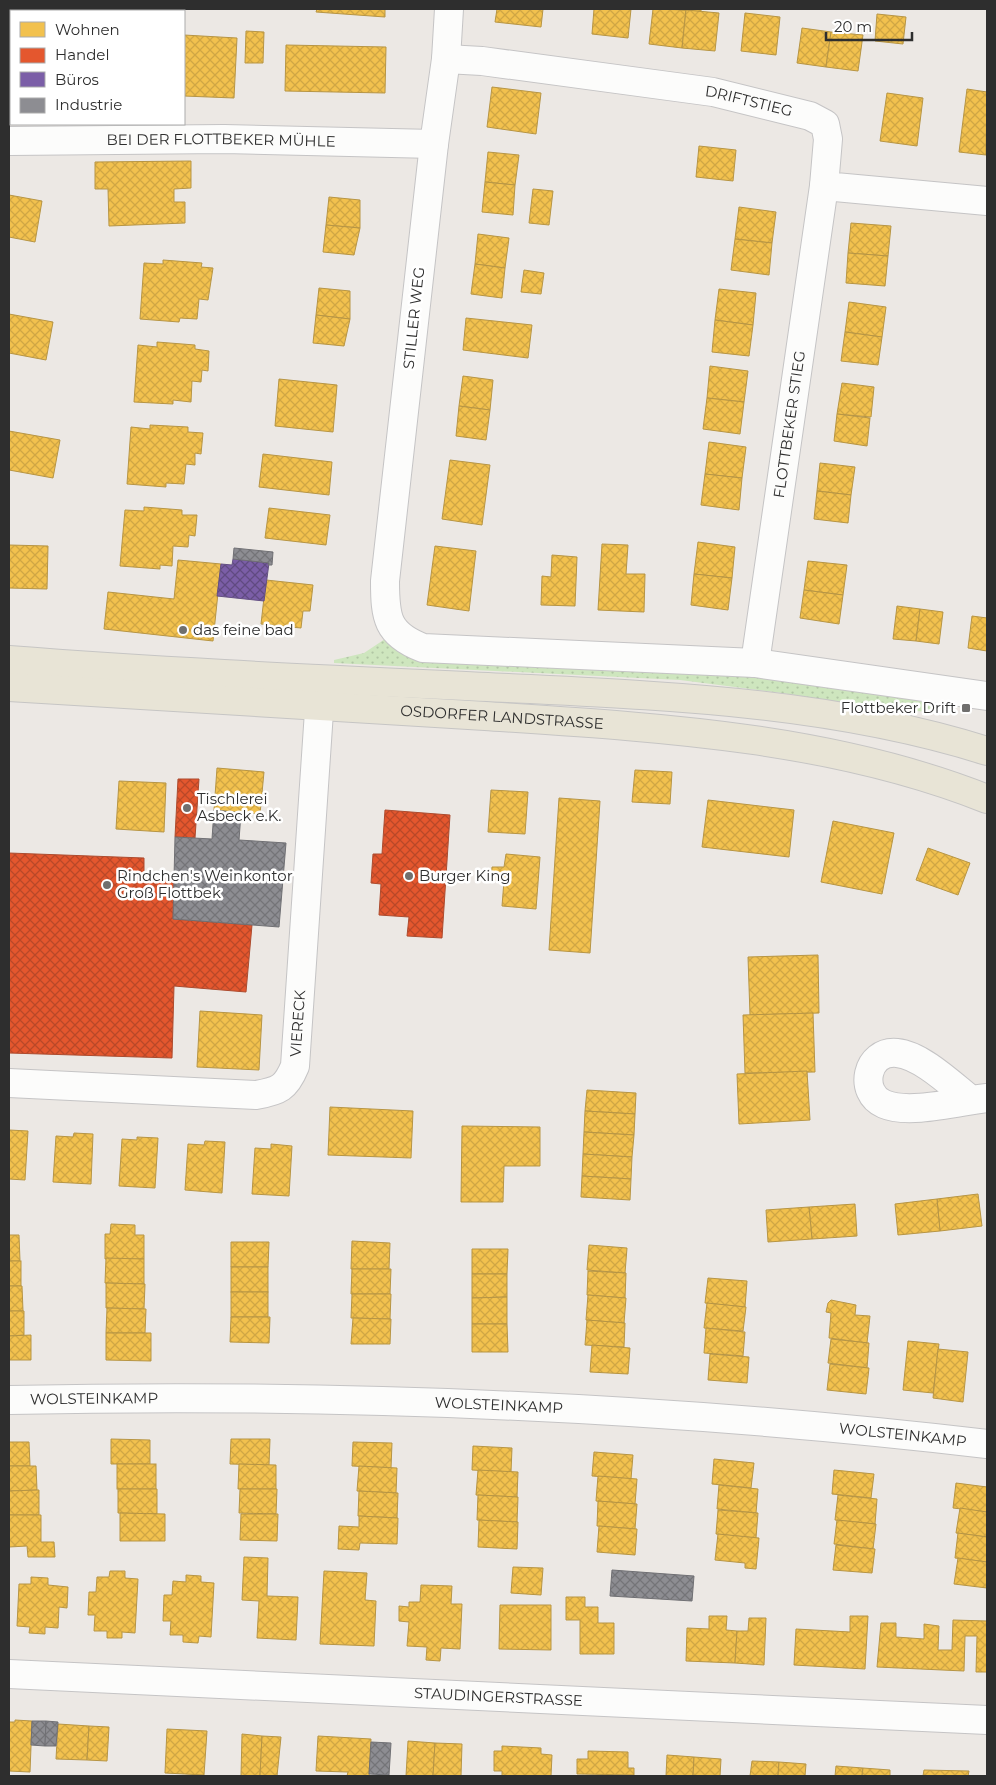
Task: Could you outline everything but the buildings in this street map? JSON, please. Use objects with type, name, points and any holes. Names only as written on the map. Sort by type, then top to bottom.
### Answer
[{"type":"main road","name":"OSDORFER LANDSTRASSE","points":[[9,660],[321,679],[642,695],[764,705],[874,723],[987,751]]},
{"type":"main road","name":"OSDORFER LANDSTRASSE","points":[[9,687],[640,727],[771,743],[864,761],[987,799]]},
{"type":"street","name":"STILLER WEG","points":[[449,9],[446,59],[434,144],[384,581],[384,610],[391,627],[406,642],[423,648],[755,663]]},
{"type":"street","name":"DRIFTSTIEG","points":[[446,59],[482,61],[714,92],[810,116],[825,124],[828,139],[824,186]]},
{"type":"street","name":"BEI DER FLOTTBEKER MÜHLE","points":[[9,141],[224,140],[434,144]]},
{"type":"street","points":[[824,186],[987,201]]},
{"type":"street","name":"FLOTTBEKER STIEG","points":[[755,663],[824,186]]},
{"type":"street","points":[[755,663],[987,696]]},
{"type":"street","name":"VIERECK","points":[[9,1083],[256,1095],[274,1092],[288,1082],[295,1066],[321,679]]},
{"type":"street","name":"WOLSTEINKAMP","points":[[9,1400],[286,1397],[531,1406],[773,1421],[987,1444]]},
{"type":"street","name":"STAUDINGERSTRASSE","points":[[9,1674],[987,1720]]},
{"type":"green space","points":[[385,639],[719,670],[950,700],[948,713],[884,709],[680,680],[334,663],[334,660],[364,653]]},
{"type":"place","name":"das feine bad","points":[[183,630]]},
{"type":"place","name":"Flottbeker Drift","points":[[966,708]]},
{"type":"place","name":"Tischlerei Asbeck e.K.","points":[[187,808]]},
{"type":"place","name":"Burger King","points":[[409,876]]},
{"type":"place","name":"Rindchen's Weinkontor Groß Flottbek","points":[[107,885]]}]
